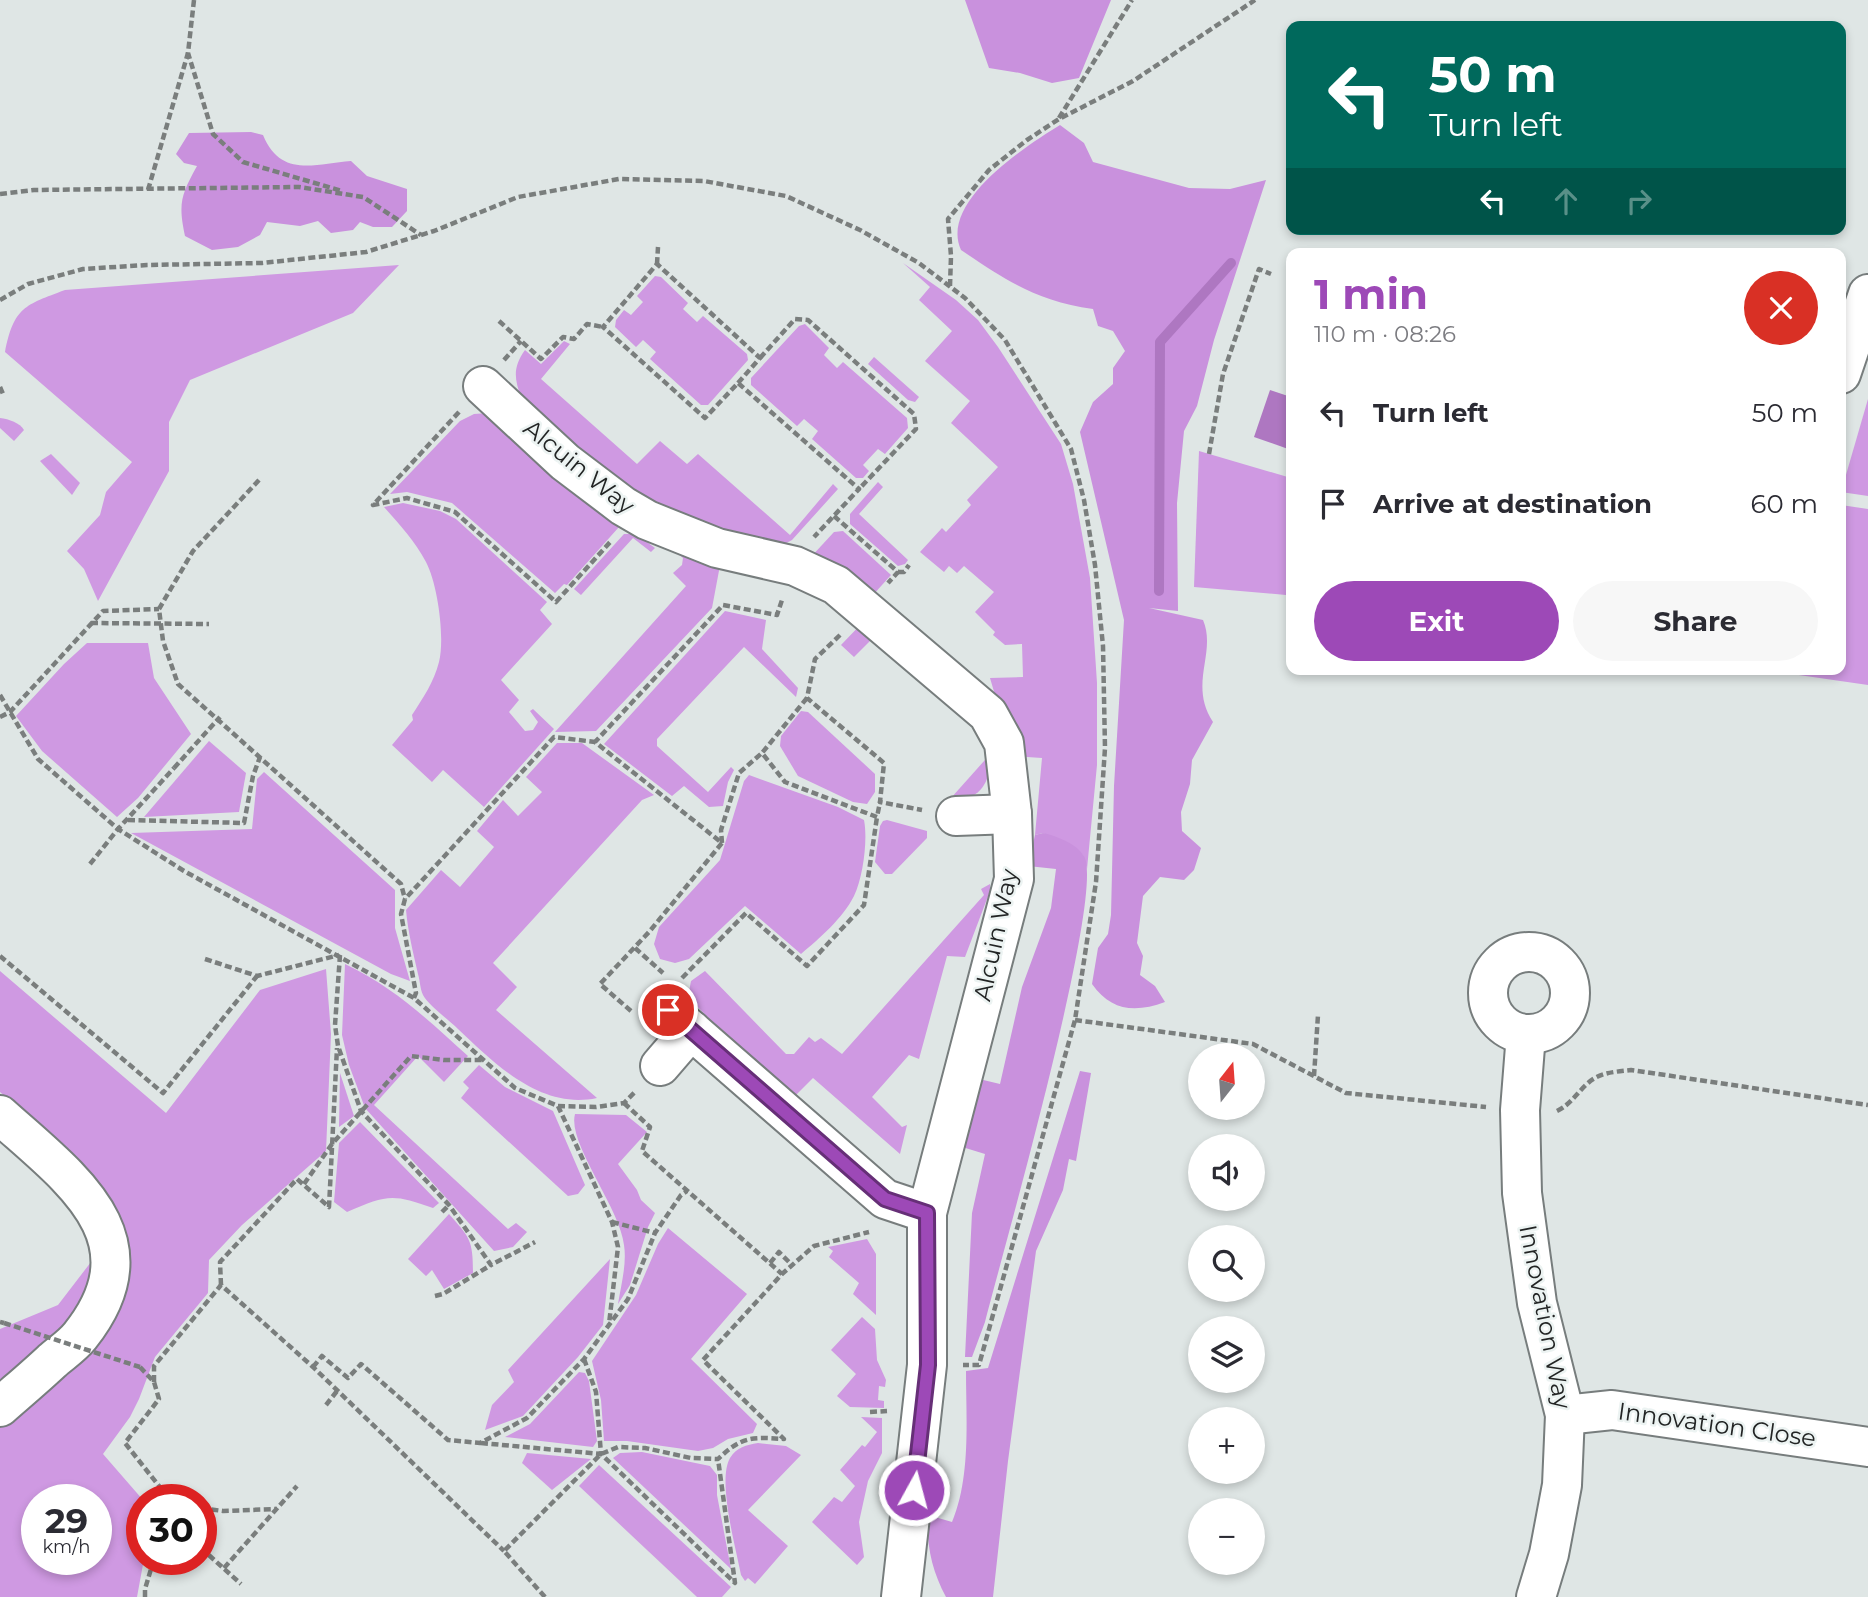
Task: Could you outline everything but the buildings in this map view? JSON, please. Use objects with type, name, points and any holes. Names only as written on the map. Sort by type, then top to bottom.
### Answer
[{"type":"street","points":[[1846,359],[1868,294]]},
{"type":"street","name":"Alcuin Way","points":[[483,386],[565,462],[623,506],[647,520],[716,548],[795,566],[836,585],[988,714],[1004,743],[1012,814],[1014,879],[927,1213],[928,1365],[901,1597]]},
{"type":"street","points":[[956,816],[1012,814]]},
{"type":"street","points":[[660,1066],[676,1001],[885,1199],[927,1213]]},
{"type":"street","name":"Innovation Way","points":[[1526,1034],[1520,1110],[1522,1192],[1537,1303],[1565,1415],[1562,1485],[1549,1554],[1536,1597]]},
{"type":"street","points":[[0,1115],[71,1179],[96,1212],[109,1240],[110,1274],[103,1304],[78,1338],[0,1407]]},
{"type":"street","name":"Innovation Close","points":[[1565,1415],[1612,1410],[1868,1447]]},
{"type":"path","points":[[148,190],[188,52],[194,0]]},
{"type":"path","points":[[1059,119],[1132,0]]},
{"type":"path","points":[[950,286],[948,219],[989,170],[1059,119],[1133,81],[1255,0]]},
{"type":"path","points":[[188,52],[213,134],[243,162],[363,197],[421,235]]},
{"type":"path","points":[[0,300],[28,284],[83,270],[275,262],[366,253],[421,235],[518,197],[619,179],[704,181],[786,196],[872,237],[919,263],[950,286],[1005,340],[1071,449],[1087,513],[1103,646],[1105,748],[1096,882],[1075,1020],[979,1365],[928,1365]]},
{"type":"path","points":[[0,194],[34,190],[299,187],[363,197]]},
{"type":"path","points":[[603,327],[657,264],[658,247]]},
{"type":"path","points":[[657,264],[760,358]]},
{"type":"path","points":[[1209,454],[1223,374],[1259,270],[1271,274]]},
{"type":"path","points":[[499,321],[541,359],[563,337],[574,339],[587,324],[603,327],[705,418],[795,319],[808,320],[914,414],[916,429],[801,550],[776,615],[723,605],[595,742]]},
{"type":"path","points":[[738,383],[859,489]]},
{"type":"path","points":[[483,386],[373,505],[407,498],[455,512],[556,603],[620,531],[640,529],[647,520]]},
{"type":"path","points":[[0,387],[4,394]]},
{"type":"path","points":[[259,480],[193,551],[159,609],[163,641],[178,684],[401,884],[405,899]]},
{"type":"path","points":[[898,572],[904,572],[909,565]]},
{"type":"path","points":[[0,717],[10,712],[103,611],[159,609]]},
{"type":"path","points":[[0,695],[38,759],[118,829],[184,871],[414,998],[515,1088],[558,1106],[596,1107],[624,1103],[660,1066],[651,1028],[600,984],[635,948],[722,844],[722,830],[739,773],[762,753],[807,698],[815,659],[866,609]]},
{"type":"path","points":[[91,623],[209,624]]},
{"type":"path","points":[[635,948],[676,1001],[746,913],[807,966],[864,905],[884,763],[807,698]]},
{"type":"path","points":[[90,864],[118,829],[220,717]]},
{"type":"path","points":[[414,998],[416,993],[401,914],[405,899],[554,737],[595,742],[722,844]]},
{"type":"path","points":[[762,753],[785,782],[877,817]]},
{"type":"path","points":[[128,820],[244,823],[253,776],[260,757]]},
{"type":"path","points":[[880,802],[956,816]]},
{"type":"path","points":[[205,959],[257,976],[340,955]]},
{"type":"path","points":[[340,955],[335,1025],[338,1046],[361,1111],[449,1205],[491,1265]]},
{"type":"path","points":[[0,956],[163,1093],[257,976]]},
{"type":"path","points":[[1314,1076],[1318,1014]]},
{"type":"path","points":[[1075,1020],[1254,1044],[1346,1093],[1555,1112],[1569,1105],[1589,1082],[1606,1073],[1631,1070],[1868,1105]]},
{"type":"path","points":[[153,1382],[154,1366],[221,1285],[220,1262],[298,1179],[329,1207],[338,1046]]},
{"type":"path","points":[[304,1184],[332,1144],[411,1056],[444,1060],[485,1060]]},
{"type":"path","points":[[624,1103],[650,1127],[642,1151],[782,1274]]},
{"type":"path","points":[[558,1106],[612,1222],[618,1247],[609,1324]]},
{"type":"path","points":[[480,1443],[527,1418],[584,1359],[628,1299],[655,1233],[681,1195],[687,1191]]},
{"type":"path","points":[[505,1551],[601,1454],[618,1447],[645,1448],[691,1458],[718,1459],[735,1444],[757,1437],[784,1439],[703,1360],[782,1274],[814,1246],[874,1231],[885,1199]]},
{"type":"path","points":[[442,1212],[449,1205]]},
{"type":"path","points":[[612,1222],[655,1233]]},
{"type":"path","points":[[435,1296],[535,1242]]},
{"type":"path","points":[[770,1263],[779,1252],[793,1265]]},
{"type":"path","points":[[221,1285],[313,1367],[505,1551],[545,1597]]},
{"type":"path","points":[[2,1323],[140,1367],[153,1382],[159,1399],[125,1443],[157,1484]]},
{"type":"path","points":[[313,1367],[322,1356],[348,1378],[361,1364],[448,1440],[601,1454],[736,1583],[718,1459]]},
{"type":"path","points":[[584,1359],[596,1392],[601,1454]]},
{"type":"path","points":[[326,1405],[337,1391]]},
{"type":"path","points":[[224,1568],[297,1486]]},
{"type":"path","points":[[217,1510],[277,1509]]},
{"type":"path","points":[[217,1562],[241,1584]]},
{"type":"path","points":[[145,1597],[149,1575]]},
{"type":"path","points":[[536,1597],[541,1591]]},
{"type":"shaded area","points":[[965,0],[1111,0],[1079,78],[1052,83],[1020,73],[989,68]]},
{"type":"shaded area","points":[[1060,125],[1084,143],[1093,162],[1189,188],[1230,189],[1266,180],[1214,340],[1197,406],[1184,431],[1177,503],[1178,611],[1149,608],[1203,620],[1207,645],[1203,695],[1213,722],[1192,760],[1190,784],[1181,812],[1182,831],[1201,848],[1194,870],[1184,880],[1160,877],[1143,896],[1137,943],[1143,956],[1140,975],[1155,986],[1165,1002],[1144,1008],[1124,1007],[1107,1000],[1092,984],[1098,948],[1108,934],[1111,915],[1114,786],[1124,620],[1080,432],[1093,402],[1113,384],[1113,368],[1125,351],[1113,331],[1098,326],[1093,309],[1055,301],[1008,280],[961,250],[958,232],[962,213],[990,177],[1008,161]]},
{"type":"shaded area","points":[[251,132],[263,135],[270,149],[289,163],[312,165],[351,161],[367,176],[407,189],[407,211],[392,227],[373,227],[360,222],[353,230],[331,233],[318,221],[300,226],[267,222],[260,235],[238,247],[212,250],[185,236],[182,200],[197,166],[184,163],[176,154],[189,133]]},
{"type":"shaded area","points":[[903,263],[956,300],[978,320],[1061,444],[1073,484],[1090,578],[1097,683],[1097,765],[1087,869],[1083,855],[1043,833],[1035,835],[1042,758],[1013,756],[990,678],[1023,677],[1022,644],[1005,645],[993,635],[995,632],[975,612],[994,592],[964,566],[957,573],[949,566],[944,572],[920,552],[942,528],[946,532],[971,505],[967,500],[998,467],[951,423],[970,401],[925,361],[952,331],[919,300],[930,287]]},
{"type":"shaded area","points":[[399,265],[353,313],[190,380],[169,422],[169,471],[98,601],[84,569],[67,551],[100,515],[106,492],[132,462],[5,352],[13,325],[23,310],[65,290]]},
{"type":"shaded area","points":[[655,276],[661,277],[688,303],[683,309],[697,322],[703,316],[747,354],[748,360],[708,405],[701,405],[650,359],[656,352],[643,340],[636,347],[615,327],[616,320],[624,310],[631,315],[643,302],[637,296]]},
{"type":"shaded area","points":[[805,324],[829,348],[824,355],[837,368],[843,362],[907,418],[908,428],[885,454],[878,449],[863,465],[869,471],[863,478],[856,478],[812,439],[818,431],[804,419],[797,426],[751,385],[751,378],[799,326]]},
{"type":"shaded area","points":[[564,341],[570,344],[541,379],[637,464],[660,441],[687,464],[698,454],[790,535],[833,484],[838,489],[792,540],[777,548],[758,546],[628,497],[521,397],[516,373],[518,362],[525,350],[541,364]]},
{"type":"shaded area","points":[[874,357],[919,397],[915,402],[908,400],[868,364]]},
{"type":"shaded area","points":[[1270,390],[1286,395],[1286,448],[1254,437]]},
{"type":"shaded area","points":[[1868,399],[1868,496],[1846,493],[1846,475]]},
{"type":"shaded area","points":[[488,413],[638,526],[619,527],[567,585],[564,584],[555,593],[452,503],[407,492],[390,494],[460,421],[474,414]]},
{"type":"shaded area","points":[[0,418],[20,425],[24,430],[14,441],[0,428]]},
{"type":"shaded area","points":[[1199,451],[1286,477],[1286,595],[1194,587]]},
{"type":"shaded area","points":[[51,454],[80,483],[72,495],[40,461]]},
{"type":"shaded area","points":[[878,482],[883,487],[859,514],[908,560],[898,566],[850,524],[850,514]]},
{"type":"shaded area","points":[[403,503],[440,511],[456,519],[547,602],[540,610],[552,624],[501,680],[519,700],[509,712],[525,731],[533,730],[538,722],[530,711],[533,709],[554,729],[484,807],[443,770],[432,782],[392,745],[413,720],[412,715],[428,690],[441,652],[439,612],[430,572],[417,547],[384,507]]},
{"type":"shaded area","points":[[1846,506],[1868,509],[1868,685],[1799,675],[1846,675]]},
{"type":"shaded area","points":[[843,531],[891,575],[873,595],[810,558],[834,532]]},
{"type":"shaded area","points":[[624,534],[636,534],[655,548],[651,552],[633,538],[581,595],[574,589]]},
{"type":"shaded area","points":[[676,552],[721,560],[712,608],[596,731],[555,732],[686,586],[673,573],[682,565],[683,558]]},
{"type":"shaded area","points":[[725,611],[766,620],[762,649],[798,688],[796,697],[744,647],[657,739],[657,746],[708,792],[731,767],[734,770],[728,782],[723,806],[709,807],[684,786],[672,796],[604,744]]},
{"type":"shaded area","points":[[866,619],[991,743],[873,638],[854,657],[841,645]]},
{"type":"shaded area","points":[[87,643],[148,643],[154,678],[191,734],[138,798],[117,817],[42,751],[16,716]]},
{"type":"shaded area","points":[[801,711],[808,712],[875,774],[875,792],[867,804],[853,802],[798,776],[780,746],[781,736]]},
{"type":"shaded area","points":[[209,741],[246,773],[239,812],[144,817]]},
{"type":"shaded area","points":[[557,743],[582,743],[654,795],[642,800],[493,963],[517,987],[496,1010],[597,1098],[577,1100],[538,1091],[521,1082],[488,1057],[429,1003],[421,990],[406,910],[441,870],[460,887],[494,847],[477,831],[503,800],[518,816],[542,792],[526,777]]},
{"type":"shaded area","points":[[993,751],[987,779],[978,792],[962,798],[951,798]]},
{"type":"shaded area","points":[[264,772],[395,890],[395,928],[410,981],[391,974],[131,833],[252,829],[257,779]]},
{"type":"shaded area","points":[[749,775],[838,807],[864,820],[864,858],[854,896],[837,920],[801,954],[745,906],[689,959],[675,963],[660,959],[654,944],[659,927],[720,860],[744,781]]},
{"type":"shaded area","points":[[887,820],[927,831],[927,838],[892,874],[885,874],[875,862],[880,826]]},
{"type":"shaded area","points":[[1043,833],[1071,844],[1084,856],[1087,884],[1080,935],[1049,1079],[985,1322],[972,1357],[965,1357],[972,1213],[985,1154],[959,1146],[975,1078],[1000,1084],[1022,987],[1051,908],[1056,869],[1028,866],[1035,835]]},
{"type":"shaded area","points":[[990,884],[990,891],[965,957],[947,956],[919,1059],[909,1055],[872,1097],[902,1127],[907,1125],[900,1154],[813,1078],[795,1096],[722,1032],[688,997],[691,981],[705,971],[786,1054],[794,1054],[809,1037],[815,1042],[821,1038],[842,1054],[984,895],[981,889]]},
{"type":"shaded area","points":[[345,964],[395,994],[468,1056],[444,1082],[418,1056],[374,1105],[508,1229],[516,1223],[527,1232],[513,1247],[494,1251],[365,1108],[349,1065],[342,1035]]},
{"type":"shaded area","points":[[326,969],[331,1034],[326,1151],[242,1225],[209,1260],[208,1293],[155,1357],[130,1417],[103,1454],[129,1484],[126,1484],[126,1575],[141,1575],[137,1597],[0,1597],[0,1423],[112,1315],[61,1147],[0,1092],[0,971],[166,1113],[260,990]]},
{"type":"shaded area","points":[[479,1065],[505,1087],[553,1111],[585,1185],[578,1194],[568,1196],[461,1098],[469,1088],[463,1082]]},
{"type":"shaded area","points":[[1080,1071],[1091,1073],[1076,1161],[1069,1159],[1063,1190],[1036,1251],[993,1597],[946,1597],[931,1557],[928,1515],[952,1522],[958,1505],[965,1467],[966,1371],[988,1368]]},
{"type":"shaded area","points":[[340,1073],[354,1116],[339,1127]]},
{"type":"shaded area","points":[[575,1114],[626,1115],[647,1132],[618,1164],[641,1200],[655,1213],[630,1285],[618,1304],[624,1267],[624,1245],[614,1213],[579,1142]]},
{"type":"shaded area","points":[[360,1122],[439,1203],[433,1208],[408,1200],[389,1198],[347,1212],[334,1202],[339,1143]]},
{"type":"shaded area","points":[[449,1214],[469,1240],[473,1273],[444,1289],[432,1270],[426,1276],[408,1259]]},
{"type":"shaded area","points":[[668,1228],[747,1294],[691,1359],[757,1424],[753,1433],[698,1451],[627,1441],[604,1441],[601,1400],[592,1361],[636,1295],[658,1244]]},
{"type":"shaded area","points":[[867,1239],[876,1254],[876,1315],[853,1294],[859,1283],[829,1257],[833,1251],[828,1247]]},
{"type":"shaded area","points":[[610,1259],[603,1325],[578,1357],[523,1416],[485,1430],[492,1405],[514,1382],[508,1370]]},
{"type":"shaded area","points":[[91,1262],[89,1286],[79,1310],[30,1362],[0,1385],[0,1329],[58,1305]]},
{"type":"shaded area","points":[[862,1317],[875,1329],[877,1360],[886,1380],[885,1387],[879,1386],[878,1400],[884,1401],[884,1408],[850,1407],[837,1396],[856,1374],[831,1350]]},
{"type":"shaded area","points":[[579,1372],[585,1373],[589,1381],[597,1441],[593,1447],[505,1437],[530,1424]]},
{"type":"shaded area","points":[[861,1417],[882,1418],[882,1453],[868,1481],[859,1522],[864,1557],[857,1565],[812,1522],[834,1497],[842,1502],[855,1486],[840,1470],[877,1432]]},
{"type":"shaded area","points":[[758,1443],[786,1446],[801,1455],[748,1510],[788,1546],[755,1584],[748,1578],[745,1581],[741,1575],[726,1498],[726,1482],[727,1469],[733,1454],[742,1447]]},
{"type":"shaded area","points":[[642,1452],[710,1466],[717,1475],[717,1495],[731,1569],[613,1458],[620,1453]]},
{"type":"shaded area","points":[[527,1453],[591,1459],[552,1490],[522,1463]]},
{"type":"shaded area","points":[[599,1465],[731,1587],[722,1597],[697,1597],[579,1486]]},
{"type":"waterway","points":[[1159,591],[1160,342],[1231,263]]},
{"type":"route","points":[[668,1010],[885,1199],[927,1213],[928,1365],[914,1490]]}]
